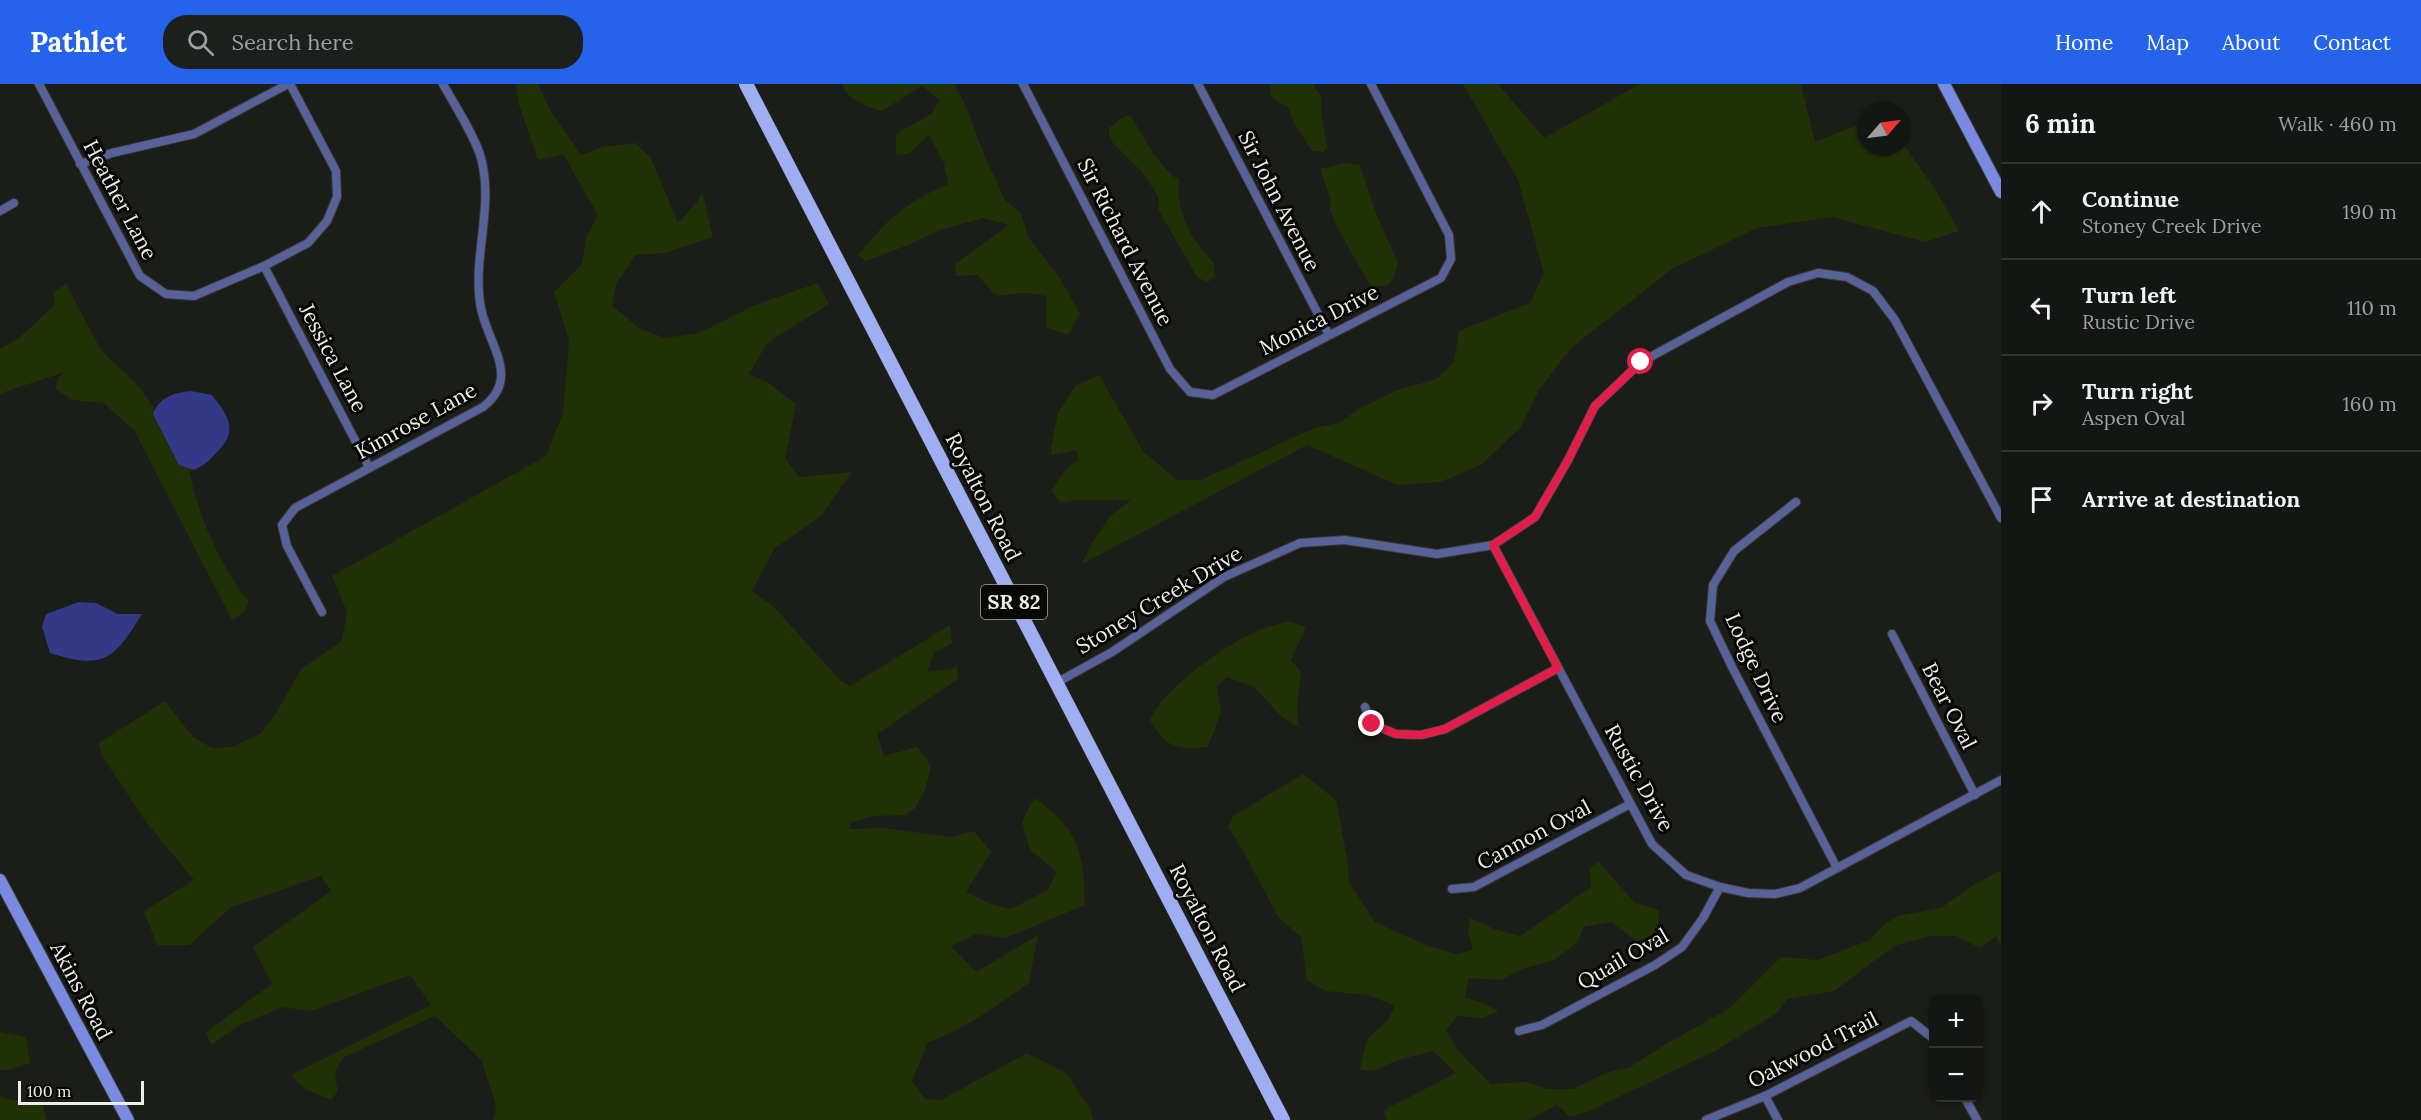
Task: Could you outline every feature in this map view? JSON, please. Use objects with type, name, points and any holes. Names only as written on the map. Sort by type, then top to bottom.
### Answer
[{"type":"main road","name":"Royalton Road","points":[[746,84],[1282,1120]]},
{"type":"street","name":"Heather Lane","points":[[39,84],[140,276],[166,294],[194,296],[264,266],[308,243],[327,221],[337,197],[336,171],[289,84]]},
{"type":"street","points":[[80,164],[131,148],[194,134],[289,84]]},
{"type":"street","name":"Kimrose Lane","points":[[322,612],[287,546],[282,525],[295,508],[483,407],[495,397],[502,379],[501,365],[482,316],[478,288],[487,194],[481,156],[444,84]]},
{"type":"street","name":"Sir Richard Avenue","points":[[1023,84],[1170,369],[1190,392],[1213,395]]},
{"type":"street","name":"Sir John Avenue","points":[[1198,84],[1329,335]]},
{"type":"street","name":"Monica Drive","points":[[1213,395],[1441,278],[1451,259],[1449,235],[1371,84]]},
{"type":"street","points":[[1944,84],[2001,192]]},
{"type":"street","points":[[0,211],[14,204]]},
{"type":"street","name":"Jessica Lane","points":[[264,266],[369,467]]},
{"type":"street","name":"Stoney Creek Drive","points":[[1056,683],[1112,652],[1224,577],[1300,543],[1346,540],[1437,554],[1493,545],[1535,517],[1567,462],[1595,406],[1641,362],[1788,282],[1818,273],[1846,277],[1873,291],[1890,313],[2001,518]]},
{"type":"street","name":"Lodge Drive","points":[[1796,502],[1734,551],[1713,585],[1710,621],[1838,868]]},
{"type":"street","name":"Rustic Drive","points":[[1493,545],[1652,844],[1686,875],[1720,887],[1748,893],[1775,894],[1800,888],[2001,780]]},
{"type":"street","name":"Bear Oval","points":[[1892,634],[1975,795]]},
{"type":"street","points":[[1365,707],[1372,724],[1396,734],[1421,735],[1445,729],[1558,668]]},
{"type":"street","name":"Cannon Oval","points":[[1452,889],[1474,887],[1630,804]]},
{"type":"street","name":"Akins Road","points":[[0,880],[128,1120]]},
{"type":"street","name":"Quail Oval","points":[[1519,1031],[1542,1025],[1682,947],[1703,918],[1720,887]]},
{"type":"street","name":"Oakwood Trail","points":[[1706,1120],[1765,1096],[1911,1021],[1929,1036]]},
{"type":"street","points":[[1765,1096],[1778,1120]]},
{"type":"street","points":[[1967,1102],[1977,1120]]},
{"type":"green space","points":[[516,84],[538,84],[550,110],[581,155],[603,147],[635,143],[651,158],[678,223],[697,202],[702,191],[713,237],[664,253],[636,255],[616,284],[612,306],[639,328],[665,338],[699,333],[755,305],[818,283],[829,304],[767,343],[749,374],[767,382],[796,404],[785,459],[800,477],[852,472],[821,516],[774,549],[752,591],[773,606],[841,681],[850,686],[950,625],[952,643],[934,653],[927,672],[957,666],[958,679],[877,734],[884,756],[917,747],[931,766],[925,790],[915,808],[905,815],[873,816],[851,823],[850,829],[883,828],[952,837],[974,831],[991,852],[966,892],[991,904],[1011,909],[1048,890],[1057,872],[1030,850],[1022,822],[1034,798],[1061,820],[1070,831],[1076,843],[1083,871],[1085,905],[1005,938],[976,934],[951,946],[976,972],[1038,935],[1029,983],[968,1024],[928,1042],[912,1081],[925,1099],[941,1100],[1027,1053],[1066,1073],[1090,1108],[1093,1120],[493,1120],[496,1106],[482,1061],[435,1016],[344,1057],[336,1072],[338,1091],[331,1100],[305,1089],[291,1075],[431,1005],[410,975],[311,1011],[282,1007],[238,1026],[211,1045],[206,1032],[272,984],[253,947],[331,891],[321,876],[230,908],[189,945],[157,945],[144,911],[194,880],[146,822],[102,756],[99,743],[165,701],[193,737],[212,748],[232,747],[261,733],[275,715],[301,669],[342,641],[347,612],[332,576],[546,456],[563,413],[569,340],[554,292],[582,264],[586,238],[598,215],[563,154],[538,160],[518,102]]},
{"type":"green space","points":[[842,84],[955,84],[1005,200],[1021,213],[1028,237],[1060,278],[1080,314],[1068,335],[1046,327],[1046,296],[1022,293],[997,295],[978,275],[956,276],[955,264],[1009,225],[983,218],[940,230],[866,261],[858,255],[879,231],[908,205],[948,184],[944,163],[929,135],[908,154],[896,155],[896,134],[931,114],[940,100],[922,86],[882,111],[853,99]]},
{"type":"green space","points":[[1271,84],[1313,84],[1322,99],[1321,110],[1327,148],[1323,152],[1312,151],[1293,121],[1288,107],[1270,95]]},
{"type":"green space","points":[[1463,84],[1498,84],[1544,138],[1640,84],[1801,84],[1815,142],[1857,125],[1857,156],[1911,155],[1934,187],[1959,231],[1925,242],[1832,217],[1757,228],[1672,269],[1571,348],[1539,390],[1521,427],[1481,465],[1440,482],[1398,485],[1307,445],[1082,564],[1092,543],[1110,516],[1131,500],[1076,500],[1061,503],[1051,491],[1064,471],[1079,460],[1076,450],[1052,455],[1051,447],[1058,413],[1075,386],[1099,375],[1143,451],[1177,480],[1201,480],[1318,427],[1339,423],[1359,409],[1397,390],[1437,379],[1454,362],[1459,331],[1530,303],[1544,273],[1518,180]]},
{"type":"green space","points":[[1125,116],[1131,116],[1164,167],[1179,180],[1180,204],[1187,225],[1198,245],[1214,263],[1214,277],[1208,282],[1198,278],[1159,211],[1158,196],[1142,172],[1113,143],[1109,135],[1109,128]]},
{"type":"green space","points":[[1344,163],[1360,165],[1376,213],[1398,263],[1394,278],[1387,286],[1371,287],[1338,229],[1330,210],[1331,200],[1320,169]]},
{"type":"green space","points":[[66,284],[101,350],[139,387],[155,409],[153,414],[179,465],[189,469],[198,505],[211,539],[228,571],[249,602],[244,612],[232,620],[134,430],[103,403],[73,400],[55,389],[59,377],[65,372],[0,395],[0,349],[19,338],[54,306],[54,292]]},
{"type":"green space","points":[[1288,621],[1306,627],[1291,660],[1301,672],[1297,707],[1299,728],[1281,716],[1254,687],[1227,677],[1217,686],[1221,712],[1208,747],[1187,748],[1167,742],[1150,720],[1157,708],[1182,681],[1229,646],[1261,630]]},
{"type":"green space","points":[[1303,774],[1336,800],[1347,857],[1349,882],[1375,922],[1428,946],[1456,954],[1473,950],[1468,932],[1470,918],[1494,929],[1520,936],[1591,887],[1589,869],[1598,861],[1635,903],[1659,910],[1658,943],[1643,946],[1611,922],[1583,927],[1578,942],[1553,961],[1524,968],[1501,980],[1469,978],[1465,998],[1481,1002],[1499,1011],[1483,1018],[1457,1016],[1446,1030],[1459,1052],[1491,1084],[1527,1082],[1547,1089],[1573,1089],[1608,1072],[1628,1068],[1730,1008],[1781,957],[1818,960],[1870,940],[1884,925],[1897,916],[1941,908],[1970,887],[2001,870],[2001,946],[1996,936],[1980,948],[1956,936],[1929,936],[1894,946],[1834,991],[1787,999],[1777,1013],[1715,1051],[1587,1112],[1570,1117],[1557,1105],[1529,1120],[1387,1120],[1384,1110],[1456,1073],[1433,1051],[1398,1060],[1373,1071],[1360,1070],[1367,1039],[1387,1021],[1395,1006],[1368,995],[1325,991],[1307,980],[1301,937],[1278,917],[1228,827],[1233,816]]},
{"type":"green space","points":[[0,1032],[26,1037],[30,1063],[8,1070],[0,1070]]},
{"type":"green space","points":[[0,1094],[3,1098],[43,1105],[46,1120],[0,1120]]},
{"type":"shaded area","points":[[191,391],[212,395],[223,410],[229,424],[227,438],[223,445],[203,465],[193,470],[179,465],[153,414],[163,400],[178,393]]},
{"type":"shaded area","points":[[79,602],[96,603],[118,614],[142,614],[123,642],[105,657],[83,661],[50,653],[42,627],[46,614]]},
{"type":"route","points":[[1372,724],[1396,734],[1421,735],[1445,729],[1558,668],[1493,545],[1535,517],[1567,462],[1595,406],[1641,362]]}]
